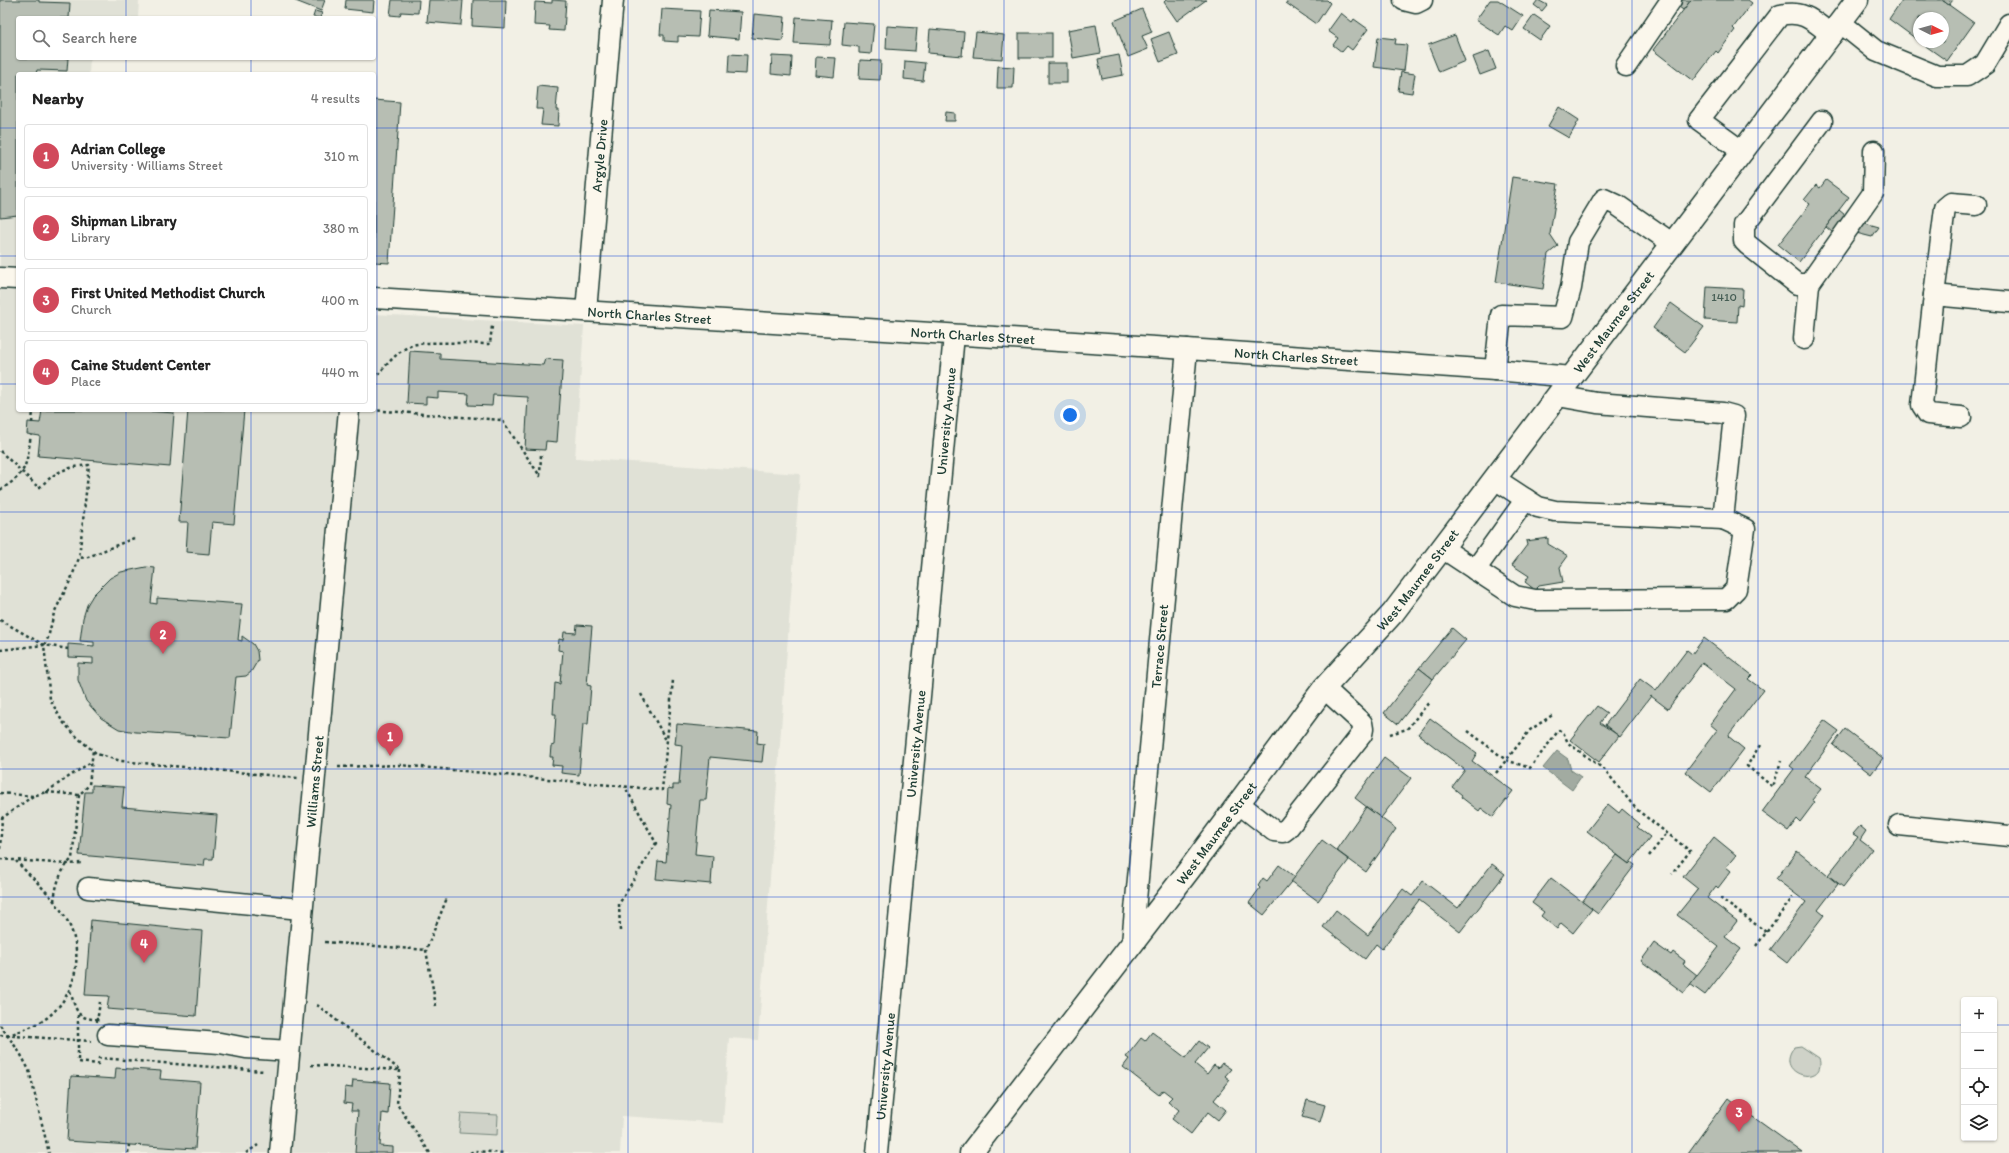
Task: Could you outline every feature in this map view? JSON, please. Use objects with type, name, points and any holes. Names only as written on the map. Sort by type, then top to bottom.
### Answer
[{"type":"main road","name":"West Maumee Street","points":[[971,1153],[1132,943],[1324,688],[1393,613],[1744,152],[1837,29],[1857,0]]},
{"type":"street","name":"Argyle Drive","points":[[586,311],[613,0]]},
{"type":"street","points":[[1404,0],[1416,2],[1422,0]]},
{"type":"street","points":[[1626,66],[1671,0]]},
{"type":"street","points":[[1744,152],[1699,120],[1780,15],[1793,12],[1804,15],[1837,29],[1876,51],[1937,76],[1967,76],[1985,64],[2009,24]]},
{"type":"street","points":[[1808,284],[1797,284],[1748,245],[1744,241],[1743,234],[1744,225],[1822,120]]},
{"type":"street","points":[[1804,339],[1808,284],[1873,193],[1874,151]]},
{"type":"street","points":[[1495,370],[1501,315],[1563,317],[1571,288],[1578,242],[1604,198],[1617,204],[1673,244]]},
{"type":"street","points":[[1961,417],[1928,414],[1922,405],[1945,208],[1951,203],[1976,205]]},
{"type":"street","points":[[0,278],[16,278]]},
{"type":"street","points":[[1934,295],[2009,302]]},
{"type":"street","name":"North Charles Street","points":[[376,298],[1187,349],[1495,370],[1572,377]]},
{"type":"street","name":"University Avenue","points":[[877,1153],[954,335]]},
{"type":"street","name":"Terrace Street","points":[[1132,943],[1187,349]]},
{"type":"street","points":[[1558,396],[1598,404],[1723,413],[1734,416],[1723,519]]},
{"type":"street","name":"Williams Street","points":[[280,1153],[301,909],[348,412]]},
{"type":"street","points":[[1442,548],[1514,596],[1535,600],[1726,599],[1736,589],[1745,529],[1723,519],[1555,511],[1538,506],[1495,479]]},
{"type":"street","points":[[1475,570],[1526,499]]},
{"type":"street","points":[[1238,803],[1274,830],[1283,832],[1362,734],[1364,729],[1362,724],[1324,688]]},
{"type":"street","points":[[1898,825],[2009,836]]},
{"type":"street","points":[[88,888],[301,909]]},
{"type":"street","points":[[101,1032],[220,1042],[246,1048],[289,1051]]},
{"type":"path","points":[[376,377],[393,358],[411,345],[490,344],[492,326]]},
{"type":"path","points":[[376,410],[502,420],[540,476],[541,455]]},
{"type":"path","points":[[32,422],[33,412]]},
{"type":"path","points":[[0,490],[22,473],[27,461],[31,435]]},
{"type":"path","points":[[0,451],[39,488],[50,477],[67,467],[89,465]]},
{"type":"path","points":[[90,461],[79,558],[71,579],[54,613],[48,638],[44,645],[50,699],[62,721],[78,738],[97,754],[120,761],[301,778]]},
{"type":"path","points":[[79,558],[88,557],[134,538]]},
{"type":"path","points":[[0,620],[44,645]]},
{"type":"path","points":[[0,650],[44,645],[68,649]]},
{"type":"path","points":[[338,767],[400,765],[662,790],[673,680]]},
{"type":"path","points":[[641,694],[666,740]]},
{"type":"path","points":[[1390,734],[1408,729],[1430,701]]},
{"type":"path","points":[[1496,773],[1530,730],[1554,714]]},
{"type":"path","points":[[1468,730],[1506,760],[1530,768],[1559,730],[1564,734],[1568,743],[1605,770],[1636,809],[1690,851],[1672,874]]},
{"type":"path","points":[[1760,745],[1747,766],[1773,787],[1781,761]]},
{"type":"path","points":[[54,901],[56,887],[67,864],[72,859],[80,795],[89,785],[93,750]]},
{"type":"path","points":[[0,849],[2,818],[33,796],[46,792],[91,762]]},
{"type":"path","points":[[620,931],[619,904],[656,843],[625,786]]},
{"type":"path","points":[[46,792],[80,795]]},
{"type":"path","points":[[0,793],[33,796]]},
{"type":"path","points":[[1649,856],[1667,833]]},
{"type":"path","points":[[0,859],[67,864],[81,863]]},
{"type":"path","points":[[7,1036],[34,1026],[49,1016],[61,1004],[69,991],[75,975],[77,962],[76,945],[72,929],[54,901],[16,861]]},
{"type":"path","points":[[1756,946],[1794,897]]},
{"type":"path","points":[[436,1006],[426,950],[447,898]]},
{"type":"path","points":[[1720,898],[1766,932]]},
{"type":"path","points":[[325,942],[426,950]]},
{"type":"path","points":[[69,991],[78,1014],[78,1062],[98,1064],[98,1058],[264,1071]]},
{"type":"path","points":[[317,1005],[400,1070]]},
{"type":"path","points":[[0,1035],[79,1040],[101,1032],[78,1014]]},
{"type":"path","points":[[0,1025],[29,1070],[49,1153]]},
{"type":"path","points":[[311,1065],[400,1070]]},
{"type":"path","points":[[400,1070],[397,1104],[430,1153]]},
{"type":"path","points":[[128,1153],[129,1145]]},
{"type":"path","points":[[246,1153],[258,1145]]},
{"type":"path","points":[[470,1153],[474,1151],[505,1153]]},
{"type":"shaded area","points":[[0,0],[139,0],[138,16],[16,16],[16,60],[90,60],[89,72],[16,72],[16,412],[376,412],[376,314],[584,326],[575,458],[800,474],[758,1040],[729,1038],[723,1123],[622,1116],[620,1153],[0,1153]]},
{"type":"shaded area","points":[[1557,751],[1568,759],[1571,770],[1581,777],[1572,790],[1543,768]]},
{"type":"shaded area","points":[[1801,1046],[1819,1058],[1820,1067],[1816,1073],[1802,1075],[1795,1071],[1790,1065],[1789,1057],[1794,1047]]},
{"type":"shaded area","points":[[461,1113],[498,1115],[497,1135],[459,1133]]},
{"type":"building","points":[[0,0],[39,0],[39,2],[70,3],[69,16],[16,16],[16,60],[68,60],[67,71],[37,70],[36,72],[16,72],[16,215],[0,217]]},
{"type":"building","points":[[293,0],[325,0],[321,11]]},
{"type":"building","points":[[346,0],[374,0],[373,12],[345,9]]},
{"type":"building","points":[[392,0],[419,0],[418,13],[401,12],[400,16],[390,15]]},
{"type":"building","points":[[429,0],[463,0],[461,25],[427,22]]},
{"type":"building","points":[[473,0],[506,0],[505,28],[472,26]]},
{"type":"building","points":[[552,0],[566,1],[564,31],[549,30],[550,26],[534,25],[535,2],[552,3]]},
{"type":"building","points":[[1166,0],[1206,0],[1177,21],[1164,2]]},
{"type":"building","points":[[1288,0],[1327,0],[1330,3],[1316,24],[1286,3]]},
{"type":"building","points":[[1490,0],[1498,0],[1523,16],[1513,31],[1505,26],[1499,35],[1476,20]]},
{"type":"building","points":[[1538,0],[1547,5],[1542,11],[1534,5]]},
{"type":"building","points":[[1670,0],[1691,0],[1683,10]]},
{"type":"building","points":[[1691,0],[1748,0],[1752,3],[1733,28],[1735,30],[1718,53],[1716,51],[1693,81],[1653,50]]},
{"type":"building","points":[[1902,0],[1942,0],[1974,23],[1947,61],[1929,48],[1949,48],[1949,12],[1913,12],[1913,37],[1889,19]]},
{"type":"building","points":[[1942,0],[1953,0],[1949,5]]},
{"type":"building","points":[[662,9],[700,11],[698,37],[678,36],[678,42],[664,41],[664,35],[660,35]]},
{"type":"building","points":[[1142,9],[1152,32],[1142,36],[1148,49],[1128,57],[1114,21]]},
{"type":"building","points":[[709,10],[741,12],[739,39],[707,36]]},
{"type":"building","points":[[315,11],[322,13],[321,16],[313,16]]},
{"type":"building","points":[[1341,13],[1352,22],[1354,19],[1368,29],[1352,50],[1347,46],[1342,52],[1333,45],[1338,38],[1328,31]]},
{"type":"building","points":[[754,14],[785,17],[783,41],[752,38]]},
{"type":"building","points":[[1534,15],[1550,26],[1540,40],[1524,29]]},
{"type":"building","points":[[796,17],[832,20],[830,45],[794,43]]},
{"type":"building","points":[[844,22],[874,24],[871,54],[859,53],[859,47],[842,45]]},
{"type":"building","points":[[1096,25],[1101,53],[1073,58],[1068,30]]},
{"type":"building","points":[[887,26],[917,28],[915,51],[886,49]]},
{"type":"building","points":[[930,29],[964,32],[962,56],[928,53]]},
{"type":"building","points":[[976,32],[1004,35],[1002,59],[973,57]]},
{"type":"building","points":[[1169,32],[1178,55],[1160,62],[1151,39]]},
{"type":"building","points":[[1019,33],[1052,33],[1052,58],[1019,58]]},
{"type":"building","points":[[1455,35],[1465,61],[1439,72],[1428,45]]},
{"type":"building","points":[[1378,37],[1396,39],[1395,44],[1407,45],[1404,71],[1374,67]]},
{"type":"building","points":[[1489,51],[1496,69],[1480,75],[1473,57]]},
{"type":"building","points":[[729,54],[747,55],[746,74],[728,73]]},
{"type":"building","points":[[1119,55],[1123,75],[1102,79],[1098,59]]},
{"type":"building","points":[[772,56],[792,57],[791,76],[771,74]]},
{"type":"building","points":[[816,57],[836,58],[834,77],[815,75]]},
{"type":"building","points":[[860,60],[881,61],[880,80],[859,79]]},
{"type":"building","points":[[905,61],[925,63],[923,81],[904,79]]},
{"type":"building","points":[[1048,63],[1067,63],[1067,83],[1048,83]]},
{"type":"building","points":[[998,66],[1014,67],[1013,88],[997,88]]},
{"type":"building","points":[[1401,72],[1415,74],[1412,93],[1398,91]]},
{"type":"building","points":[[538,86],[558,88],[556,110],[559,110],[558,126],[541,125],[543,109],[536,109]]},
{"type":"building","points":[[376,100],[400,102],[389,263],[376,262]]},
{"type":"building","points":[[1559,107],[1579,120],[1569,138],[1548,126]]},
{"type":"building","points":[[946,112],[955,113],[955,121],[945,121]]},
{"type":"building","points":[[1512,177],[1558,184],[1550,234],[1558,246],[1548,254],[1543,289],[1496,282]]},
{"type":"building","points":[[1826,180],[1849,197],[1799,262],[1778,245],[1810,204],[1804,200],[1816,185],[1820,188]]},
{"type":"building","points":[[1839,210],[1845,215],[1844,217],[1879,227],[1872,237],[1836,228],[1833,233],[1826,227]]},
{"type":"building","points":[[1707,287],[1743,289],[1742,306],[1738,305],[1737,322],[1705,320]]},
{"type":"building","points":[[1671,303],[1704,327],[1685,352],[1653,328]]},
{"type":"building","points":[[410,351],[440,353],[440,359],[543,365],[545,359],[563,360],[557,442],[546,441],[545,450],[525,449],[528,397],[493,395],[492,406],[468,405],[469,394],[438,392],[438,398],[426,397],[426,404],[407,403]]},
{"type":"building","points":[[42,412],[174,413],[170,467],[38,456],[40,436],[27,434],[28,422],[40,423]]},
{"type":"building","points":[[188,412],[244,412],[234,524],[212,522],[209,554],[186,552],[188,522],[179,522]]},
{"type":"building","points":[[1548,538],[1548,544],[1568,556],[1560,567],[1563,582],[1539,586],[1535,590],[1525,582],[1529,576],[1512,565],[1527,545],[1526,541]]},
{"type":"building","points":[[146,567],[155,568],[151,603],[157,604],[157,598],[242,604],[238,640],[242,641],[242,636],[253,644],[257,651],[258,660],[251,672],[246,676],[236,677],[230,738],[136,732],[119,729],[101,718],[86,701],[78,680],[78,663],[93,664],[93,658],[68,657],[68,644],[94,646],[94,642],[80,641],[83,618],[87,605],[93,595],[110,578],[121,572]]},
{"type":"building","points":[[577,625],[592,626],[587,685],[591,686],[588,724],[583,724],[579,775],[561,773],[562,766],[552,765],[553,757],[550,757],[551,746],[554,745],[556,714],[553,714],[555,683],[560,684],[563,651],[558,650],[559,639],[563,640],[564,632],[576,633]]},
{"type":"building","points":[[1452,628],[1466,640],[1433,679],[1419,668]]},
{"type":"building","points":[[1704,638],[1752,675],[1748,679],[1763,690],[1728,736],[1744,749],[1711,792],[1685,772],[1717,730],[1710,724],[1736,689],[1702,663],[1668,709],[1651,696],[1620,737],[1605,725],[1640,679],[1656,691],[1687,650],[1692,654]]},
{"type":"building","points":[[1419,668],[1433,679],[1398,724],[1384,713]]},
{"type":"building","points":[[1597,706],[1607,713],[1600,723],[1619,736],[1599,762],[1570,740]]},
{"type":"building","points":[[1430,718],[1477,753],[1472,761],[1513,791],[1493,817],[1481,808],[1479,811],[1461,797],[1462,795],[1452,787],[1465,770],[1418,734]]},
{"type":"building","points":[[1824,720],[1839,731],[1805,777],[1821,789],[1812,800],[1815,802],[1800,822],[1797,819],[1788,831],[1762,812],[1794,769],[1790,766]]},
{"type":"building","points":[[677,724],[758,731],[757,743],[764,744],[762,762],[710,757],[706,800],[700,800],[695,854],[713,856],[711,884],[656,879],[658,861],[666,862],[671,805],[667,804],[668,788],[673,789],[673,785],[679,785],[682,745],[675,744]]},
{"type":"building","points":[[1845,729],[1883,758],[1871,774],[1833,745]]},
{"type":"building","points":[[1384,758],[1411,778],[1381,818],[1355,798]]},
{"type":"building","points":[[92,785],[124,787],[122,807],[217,815],[213,859],[205,859],[204,866],[79,855],[85,792],[92,792]]},
{"type":"building","points":[[1608,804],[1619,813],[1622,809],[1640,824],[1637,827],[1650,837],[1629,864],[1587,831]]},
{"type":"building","points":[[1366,807],[1396,829],[1366,872],[1336,850]]},
{"type":"building","points":[[1860,826],[1866,831],[1860,840],[1872,849],[1843,887],[1828,875],[1858,837],[1853,834]]},
{"type":"building","points":[[1714,837],[1736,855],[1726,867],[1731,871],[1718,888],[1716,886],[1707,898],[1737,921],[1725,937],[1741,949],[1705,995],[1690,984],[1719,947],[1677,915],[1698,889],[1683,877]]},
{"type":"building","points":[[1322,840],[1349,860],[1318,901],[1291,881]]},
{"type":"building","points":[[1797,851],[1838,884],[1818,910],[1824,915],[1787,963],[1770,950],[1806,902],[1776,879]]},
{"type":"building","points":[[1617,855],[1629,864],[1631,862],[1635,865],[1598,914],[1582,902]]},
{"type":"building","points":[[1492,864],[1505,874],[1460,932],[1419,900],[1382,949],[1376,944],[1365,959],[1323,927],[1336,910],[1368,935],[1403,889],[1412,896],[1423,881],[1458,908]]},
{"type":"building","points":[[1279,865],[1295,877],[1264,915],[1249,903],[1260,888],[1258,886],[1263,878],[1267,881]]},
{"type":"building","points":[[1551,878],[1592,909],[1573,933],[1561,923],[1557,929],[1541,916],[1544,912],[1532,903]]},
{"type":"building","points":[[91,920],[202,931],[196,1016],[107,1009],[109,996],[85,995]]},
{"type":"building","points":[[1654,943],[1671,955],[1673,952],[1685,961],[1683,964],[1697,975],[1684,993],[1641,961]]},
{"type":"building","points":[[1152,1032],[1186,1058],[1199,1041],[1208,1048],[1195,1064],[1207,1074],[1214,1065],[1218,1068],[1222,1063],[1231,1069],[1225,1076],[1230,1080],[1214,1100],[1226,1110],[1218,1120],[1208,1112],[1191,1134],[1172,1119],[1179,1110],[1168,1101],[1172,1097],[1163,1090],[1159,1095],[1123,1067],[1129,1059],[1126,1057],[1141,1038],[1145,1041]]},
{"type":"building","points":[[116,1068],[161,1071],[160,1079],[200,1082],[195,1149],[67,1141],[71,1076],[115,1079]]},
{"type":"building","points":[[353,1080],[390,1083],[388,1114],[382,1113],[380,1146],[393,1147],[393,1153],[355,1153],[358,1111],[351,1111],[352,1104],[344,1103],[345,1087],[352,1088]]},
{"type":"building","points":[[1728,1098],[1738,1106],[1741,1102],[1749,1108],[1746,1112],[1803,1153],[1688,1153]]},
{"type":"building","points":[[1307,1100],[1325,1105],[1320,1122],[1302,1117]]},
{"type":"place","name":"Shipman Library","points":[[163,654]]},
{"type":"place","name":"Adrian College","points":[[390,756]]},
{"type":"place","name":"Caine Student Center","points":[[144,963]]},
{"type":"place","name":"First United Methodist Church","points":[[1739,1132]]}]
